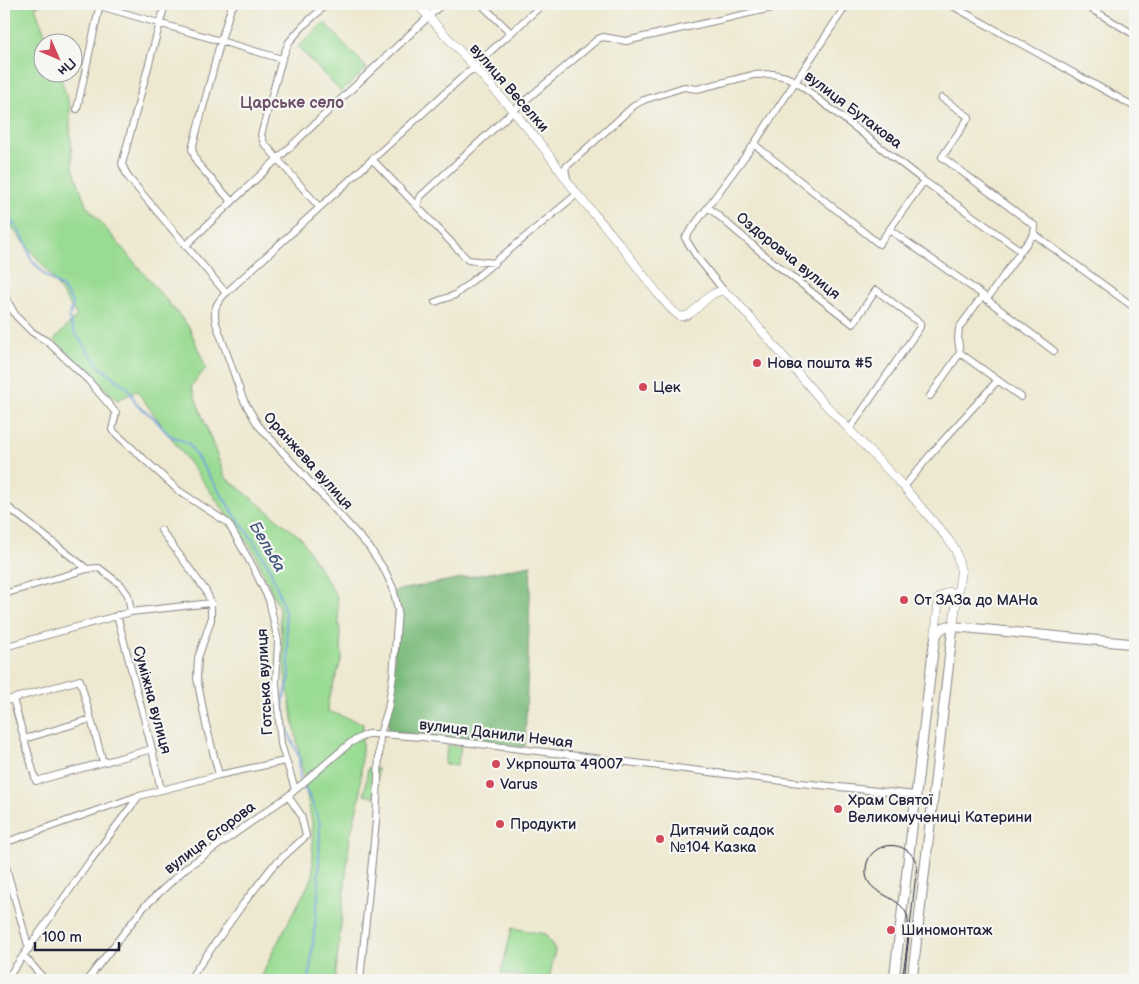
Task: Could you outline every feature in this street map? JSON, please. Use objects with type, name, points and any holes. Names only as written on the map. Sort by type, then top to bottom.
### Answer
[{"type":"main road","points":[[912,980],[953,626]]},
{"type":"main road","points":[[894,980],[935,636],[942,627],[953,626],[1135,644]]},
{"type":"main road","points":[[918,774],[936,776]]},
{"type":"street","points":[[165,4],[122,164],[128,177],[226,293]]},
{"type":"street","points":[[232,202],[197,163],[192,149],[220,40],[234,4]]},
{"type":"street","points":[[319,207],[264,143],[261,135],[282,59],[293,36],[327,4]]},
{"type":"street","name":"вулиця Веселки","points":[[417,4],[513,111],[577,194],[675,313],[686,316],[693,312],[714,292],[724,291]]},
{"type":"street","points":[[185,246],[442,4]]},
{"type":"street","points":[[481,4],[510,32]]},
{"type":"street","name":"Оранжева вулиця","points":[[380,734],[388,709],[394,676],[398,610],[393,588],[385,571],[369,547],[258,425],[249,411],[243,399],[214,315],[216,303],[542,4]]},
{"type":"street","points":[[417,205],[421,196],[513,111],[598,39],[603,37],[626,40],[790,4]]},
{"type":"street","points":[[847,4],[754,144],[685,238],[724,291],[735,300],[821,400],[904,486],[943,531],[956,551],[961,571],[953,626]]},
{"type":"street","points":[[949,4],[1135,107]]},
{"type":"street","points":[[1083,4],[1135,35]]},
{"type":"street","points":[[77,108],[100,5],[282,59]]},
{"type":"street","name":"вулиця Бутакова","points":[[568,182],[565,172],[567,166],[636,104],[684,87],[697,89],[754,75],[773,74],[795,81],[924,182],[1021,251]]},
{"type":"street","points":[[930,396],[960,353],[959,328],[1034,234],[1035,226],[942,157],[969,116],[942,98]]},
{"type":"street","points":[[754,144],[879,244],[924,182]]},
{"type":"street","points":[[372,159],[468,260],[495,263]]},
{"type":"street","points":[[436,302],[455,295],[577,194]]},
{"type":"street","name":"Оздоровча вулиця","points":[[708,207],[769,259],[853,324],[876,290],[920,323],[920,326],[849,430]]},
{"type":"street","points":[[890,230],[985,297],[1054,351]]},
{"type":"street","points":[[1034,234],[1135,308]]},
{"type":"street","name":"Готська вулиця","points":[[4,295],[16,316],[32,332],[48,342],[88,380],[116,413],[112,430],[179,490],[228,523],[269,600],[278,641],[276,684],[281,744],[285,761],[297,788]]},
{"type":"street","points":[[960,353],[1021,397]]},
{"type":"street","points":[[904,486],[998,380]]},
{"type":"street","points":[[4,504],[87,569]]},
{"type":"street","points":[[161,530],[206,591],[211,604],[211,620],[198,658],[197,678],[206,725],[219,775]]},
{"type":"street","points":[[4,594],[95,568],[102,569],[121,584],[128,595],[131,612]]},
{"type":"street","points":[[935,636],[939,598],[944,593],[957,593]]},
{"type":"street","points":[[4,647],[131,612],[211,604]]},
{"type":"street","name":"Суміжна вулиця","points":[[117,616],[161,790]]},
{"type":"street","points":[[4,701],[80,680],[103,762]]},
{"type":"street","points":[[13,699],[36,781],[152,749]]},
{"type":"street","points":[[24,739],[91,719]]},
{"type":"street","name":"вулиця Данили Нечая","points":[[306,780],[350,743],[367,734],[380,734],[916,795]]},
{"type":"street","points":[[360,980],[376,821],[380,734]]},
{"type":"street","points":[[4,843],[139,796],[219,775],[285,761]]},
{"type":"street","name":"вулиця Єгорова","points":[[87,980],[144,907],[179,874],[288,796],[306,780]]},
{"type":"street","points":[[6,980],[90,861],[139,796]]},
{"type":"street","points":[[189,980],[272,867],[306,836],[301,815],[288,796]]},
{"type":"street","points":[[4,860],[29,949]]},
{"type":"street","points":[[24,956],[45,980]]},
{"type":"green space","points":[[4,4],[43,4],[35,7],[44,32],[32,32],[32,82],[62,82],[70,106],[73,168],[86,205],[189,327],[206,368],[191,386],[225,477],[301,538],[337,597],[342,658],[328,701],[328,711],[363,724],[360,796],[350,837],[335,980],[260,980],[274,949],[313,876],[312,823],[285,675],[279,608],[255,553],[137,391],[117,400],[54,340],[77,316],[47,270],[4,218]]},
{"type":"green space","points":[[324,22],[367,68],[341,92],[298,47]]},
{"type":"green space","points":[[531,565],[525,747],[388,731],[397,628],[394,591]]},
{"type":"green space","points":[[448,745],[461,747],[457,766],[444,764]]},
{"type":"green space","points":[[368,768],[378,769],[374,797],[364,795]]},
{"type":"green space","points":[[512,928],[545,934],[555,950],[549,980],[501,973]]},
{"type":"waterway","name":"Бельба","points":[[4,206],[25,241],[31,259],[44,274],[64,289],[73,304],[69,318],[74,332],[101,368],[128,388],[137,405],[153,417],[169,435],[188,443],[269,567],[285,612],[290,677],[283,701],[286,726],[299,757],[300,780],[311,800],[320,823],[318,897],[309,980]]},
{"type":"waterway","points":[[4,226],[13,224]]},
{"type":"tram line","points":[[902,980],[908,937],[907,915],[897,902],[870,884],[866,868],[869,858],[874,851],[890,846],[899,846],[906,850],[913,856],[917,865],[904,980]]},
{"type":"place","name":"Нова пошта #5","points":[[757,363]]},
{"type":"place","name":"Цек","points":[[643,387]]},
{"type":"place","name":"От ЗАЗа до МАНа","points":[[904,600]]},
{"type":"place","name":"Укрпошта 49007","points":[[496,764]]},
{"type":"place","name":"Varus","points":[[490,784]]},
{"type":"place","name":"Храм Святої Великомучениці Катерини","points":[[838,809]]},
{"type":"place","name":"Продукти","points":[[500,824]]},
{"type":"place","name":"Дитячий садок №104 Казка","points":[[660,839]]},
{"type":"place","name":"Шиномонтаж","points":[[891,930]]},
{"type":"district","name":"Царське село","points":[[292,103]]}]
